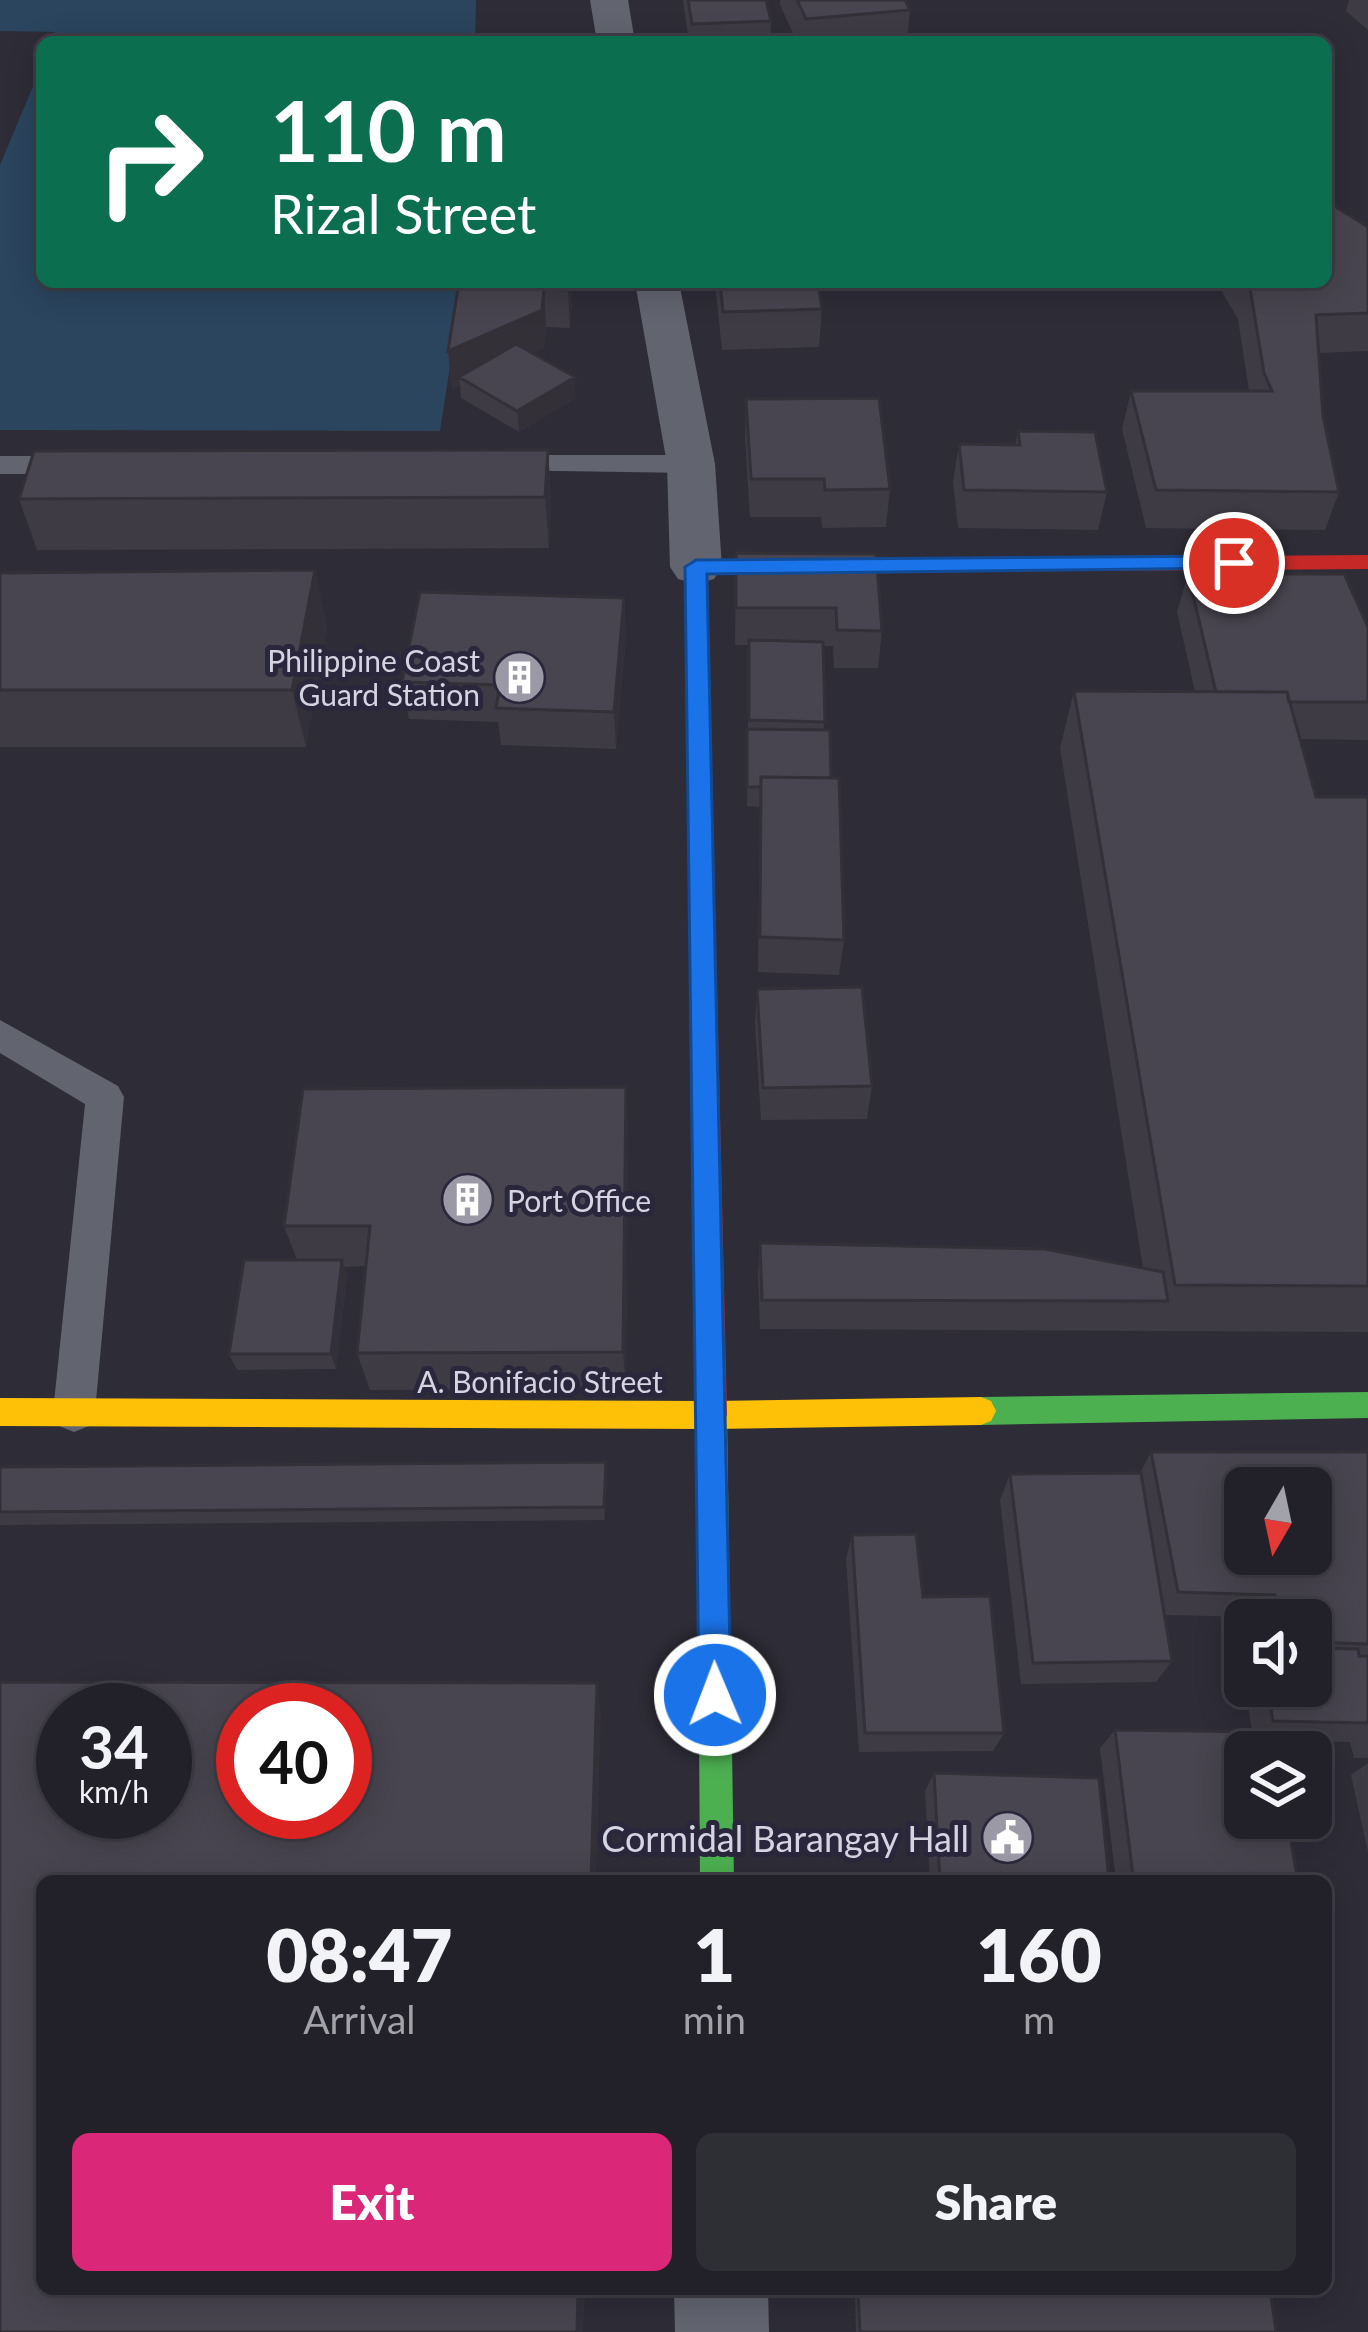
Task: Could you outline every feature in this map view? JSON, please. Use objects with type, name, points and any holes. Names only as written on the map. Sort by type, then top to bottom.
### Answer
[{"type":"main road","points":[[717,1875],[696,567],[1368,562]]},
{"type":"main road","name":"A. Bonifacio Street","points":[[0,1412],[712,1415],[1368,1405]]},
{"type":"street","points":[[609,0],[615,36]]},
{"type":"street","points":[[658,288],[692,464],[696,567]]},
{"type":"street","points":[[722,2295],[722,2332]]},
{"type":"lane","points":[[477,464],[692,464]]},
{"type":"lane","points":[[0,465],[119,465]]},
{"type":"lane","points":[[0,1035],[105,1097],[74,1412]]},
{"type":"water","points":[[0,0],[476,0],[475,36],[54,36],[55,32],[0,31]]},
{"type":"water","points":[[36,79],[36,288],[462,288],[440,431],[0,430],[0,165]]},
{"type":"building","points":[[688,0],[766,0],[771,21],[692,24]]},
{"type":"building","points":[[797,0],[905,0],[910,10],[806,19]]},
{"type":"building","points":[[1332,205],[1368,227],[1368,313],[1316,315],[1323,416],[1339,492],[1156,490],[1131,391],[1272,391],[1264,373],[1250,288],[1332,288]]},
{"type":"building","points":[[458,288],[568,288],[544,289],[542,310],[448,351]]},
{"type":"building","points":[[721,288],[819,288],[822,309],[723,312]]},
{"type":"building","points":[[516,344],[575,377],[517,411],[459,377]]},
{"type":"building","points":[[879,398],[890,489],[825,490],[824,479],[751,479],[746,399]]},
{"type":"building","points":[[1018,431],[1095,432],[1107,492],[964,490],[959,444],[1020,445]]},
{"type":"building","points":[[548,450],[545,497],[19,499],[34,451]]},
{"type":"building","points":[[736,553],[876,554],[882,631],[837,630],[836,608],[736,608]]},
{"type":"building","points":[[315,570],[292,690],[0,690],[0,573]]},
{"type":"building","points":[[1188,574],[1344,574],[1368,627],[1368,702],[1289,702],[1287,692],[1216,692]]},
{"type":"building","name":"Philippine Coast Guard Station","points":[[420,592],[624,598],[614,712],[496,708],[500,685],[402,682]]},
{"type":"building","points":[[749,640],[823,642],[825,722],[749,720]]},
{"type":"building","points":[[1074,691],[1287,692],[1316,797],[1368,797],[1368,1286],[1175,1285]]},
{"type":"building","points":[[747,729],[830,730],[831,778],[761,777],[761,787],[747,787]]},
{"type":"building","points":[[761,777],[839,778],[844,940],[760,937]]},
{"type":"building","points":[[862,987],[872,1086],[763,1088],[757,989]]},
{"type":"building","name":"Port Office","points":[[626,1087],[623,1352],[357,1353],[370,1226],[284,1226],[303,1089]]},
{"type":"building","points":[[760,1243],[1045,1249],[1163,1272],[1168,1301],[762,1300]]},
{"type":"building","points":[[244,1260],[342,1260],[331,1354],[229,1354]]},
{"type":"building","points":[[1151,1452],[1368,1452],[1368,1644],[1332,1643],[1332,1599],[1276,1599],[1275,1595],[1178,1592]]},
{"type":"building","points":[[606,1462],[604,1507],[0,1512],[0,1467]]},
{"type":"building","points":[[1141,1473],[1172,1661],[1033,1663],[1010,1474]]},
{"type":"building","points":[[916,1534],[923,1597],[990,1596],[1004,1733],[865,1733],[852,1535]]},
{"type":"building","points":[[1332,1648],[1358,1649],[1359,1656],[1368,1656],[1368,1723],[1273,1721],[1271,1707],[1332,1707]]},
{"type":"building","points":[[0,1682],[597,1683],[591,1875],[36,1875],[36,2295],[578,2295],[577,2332],[0,2332]]},
{"type":"building","points":[[1115,1730],[1224,1731],[1224,1839],[1291,1839],[1297,1875],[1133,1875]]},
{"type":"building","name":"Cormidal Barangay Hall","points":[[934,1773],[1099,1778],[1108,1875],[940,1875]]},
{"type":"building","points":[[858,2295],[1271,2295],[1276,2332],[860,2332]]},
{"type":"traffic: fast","points":[[701,816],[696,567],[921,565]]},
{"type":"traffic: fast","points":[[981,1411],[1368,1405]]},
{"type":"traffic: fast","points":[[712,1415],[717,1875]]},
{"type":"traffic: slow","points":[[0,1412],[712,1415],[981,1411]]},
{"type":"traffic: jam","points":[[921,565],[1368,562]]},
{"type":"traffic: jam","points":[[701,816],[712,1415]]},
{"type":"place","name":"Philippine Coast Guard Station","points":[[519,677]]},
{"type":"place","name":"Port Office","points":[[468,1200]]},
{"type":"place","name":"Cormidal Barangay Hall","points":[[1008,1838]]},
{"type":"route","points":[[715,1695],[696,567],[1234,563]]}]
